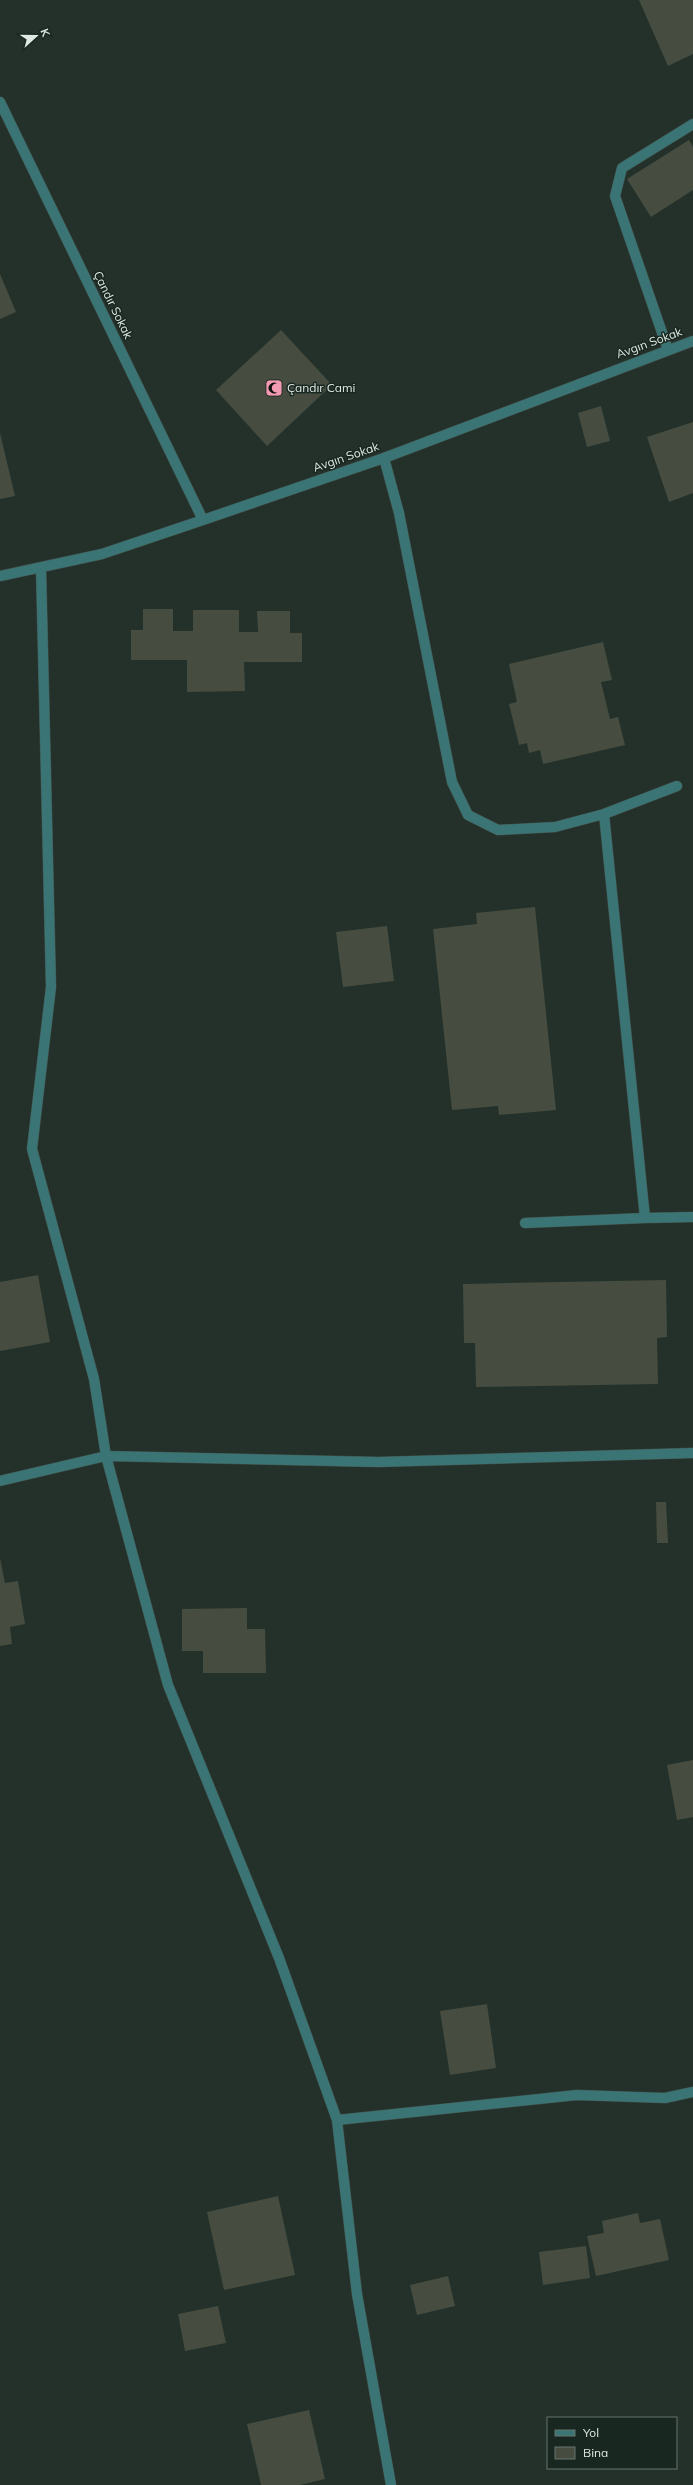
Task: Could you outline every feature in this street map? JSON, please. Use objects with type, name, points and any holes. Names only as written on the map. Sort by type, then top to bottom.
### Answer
[{"type":"street","name":"Çandır Sokak","points":[[0,102],[203,520]]},
{"type":"street","points":[[668,350],[615,196],[622,168],[693,124]]},
{"type":"street","name":"Avgın Sokak","points":[[0,576],[102,554],[203,520],[384,458],[693,341]]},
{"type":"street","points":[[384,458],[399,513],[452,782],[468,815],[498,830],[555,827],[604,814],[677,786]]},
{"type":"street","points":[[41,568],[51,987],[32,1149],[94,1378],[106,1456],[168,1685],[279,1958],[337,2120],[357,2294],[391,2485]]},
{"type":"street","points":[[604,814],[645,1218]]},
{"type":"street","points":[[525,1223],[693,1217]]},
{"type":"street","points":[[0,1481],[106,1456],[378,1462],[693,1452]]},
{"type":"street","points":[[337,2120],[577,2095],[665,2098],[693,2092]]},
{"type":"building","points":[[639,0],[693,0],[693,54],[668,66]]},
{"type":"building","points":[[689,140],[693,147],[693,190],[651,217],[627,179]]},
{"type":"building","points":[[0,274],[16,312],[0,319]]},
{"type":"building","name":"Çandır Cami","points":[[281,330],[332,385],[267,446],[216,390]]},
{"type":"building","points":[[601,406],[610,441],[587,447],[578,413]]},
{"type":"building","points":[[693,422],[693,493],[669,502],[647,437]]},
{"type":"building","points":[[0,433],[15,496],[0,499]]},
{"type":"building","points":[[143,609],[173,609],[173,631],[193,631],[193,610],[239,610],[239,632],[258,632],[257,611],[290,611],[290,633],[302,633],[302,662],[244,662],[245,691],[187,692],[187,660],[131,660],[131,630],[143,630]]},
{"type":"building","points":[[603,642],[612,680],[601,682],[610,719],[618,717],[625,745],[543,764],[540,750],[529,753],[527,743],[519,745],[509,704],[517,702],[509,664]]},
{"type":"building","points":[[535,907],[556,1110],[499,1115],[498,1106],[452,1110],[433,929],[477,924],[476,913]]},
{"type":"building","points":[[387,926],[394,981],[343,987],[336,932]]},
{"type":"building","points":[[38,1275],[50,1342],[0,1351],[0,1282]]},
{"type":"building","points":[[666,1280],[667,1337],[657,1338],[658,1384],[476,1387],[475,1343],[464,1343],[463,1284]]},
{"type":"building","points":[[656,1502],[666,1502],[668,1543],[657,1543]]},
{"type":"building","points":[[0,1558],[5,1583],[18,1581],[25,1624],[10,1627],[12,1644],[0,1646]]},
{"type":"building","points":[[247,1608],[247,1629],[265,1629],[266,1673],[203,1673],[203,1651],[182,1651],[182,1609]]},
{"type":"building","points":[[693,1760],[693,1817],[677,1820],[667,1765]]},
{"type":"building","points":[[487,2004],[496,2068],[450,2075],[440,2011]]},
{"type":"building","points":[[278,2196],[295,2275],[224,2290],[207,2212]]},
{"type":"building","points":[[638,2213],[640,2223],[660,2219],[669,2260],[596,2276],[587,2236],[604,2233],[602,2221]]},
{"type":"building","points":[[586,2246],[590,2278],[543,2285],[539,2252]]},
{"type":"building","points":[[448,2276],[455,2306],[417,2315],[410,2285]]},
{"type":"building","points":[[218,2306],[226,2343],[185,2351],[178,2314]]},
{"type":"building","points":[[309,2410],[325,2479],[300,2485],[261,2485],[247,2424]]},
{"type":"place","name":"Çandır Cami","points":[[274,388]]}]
